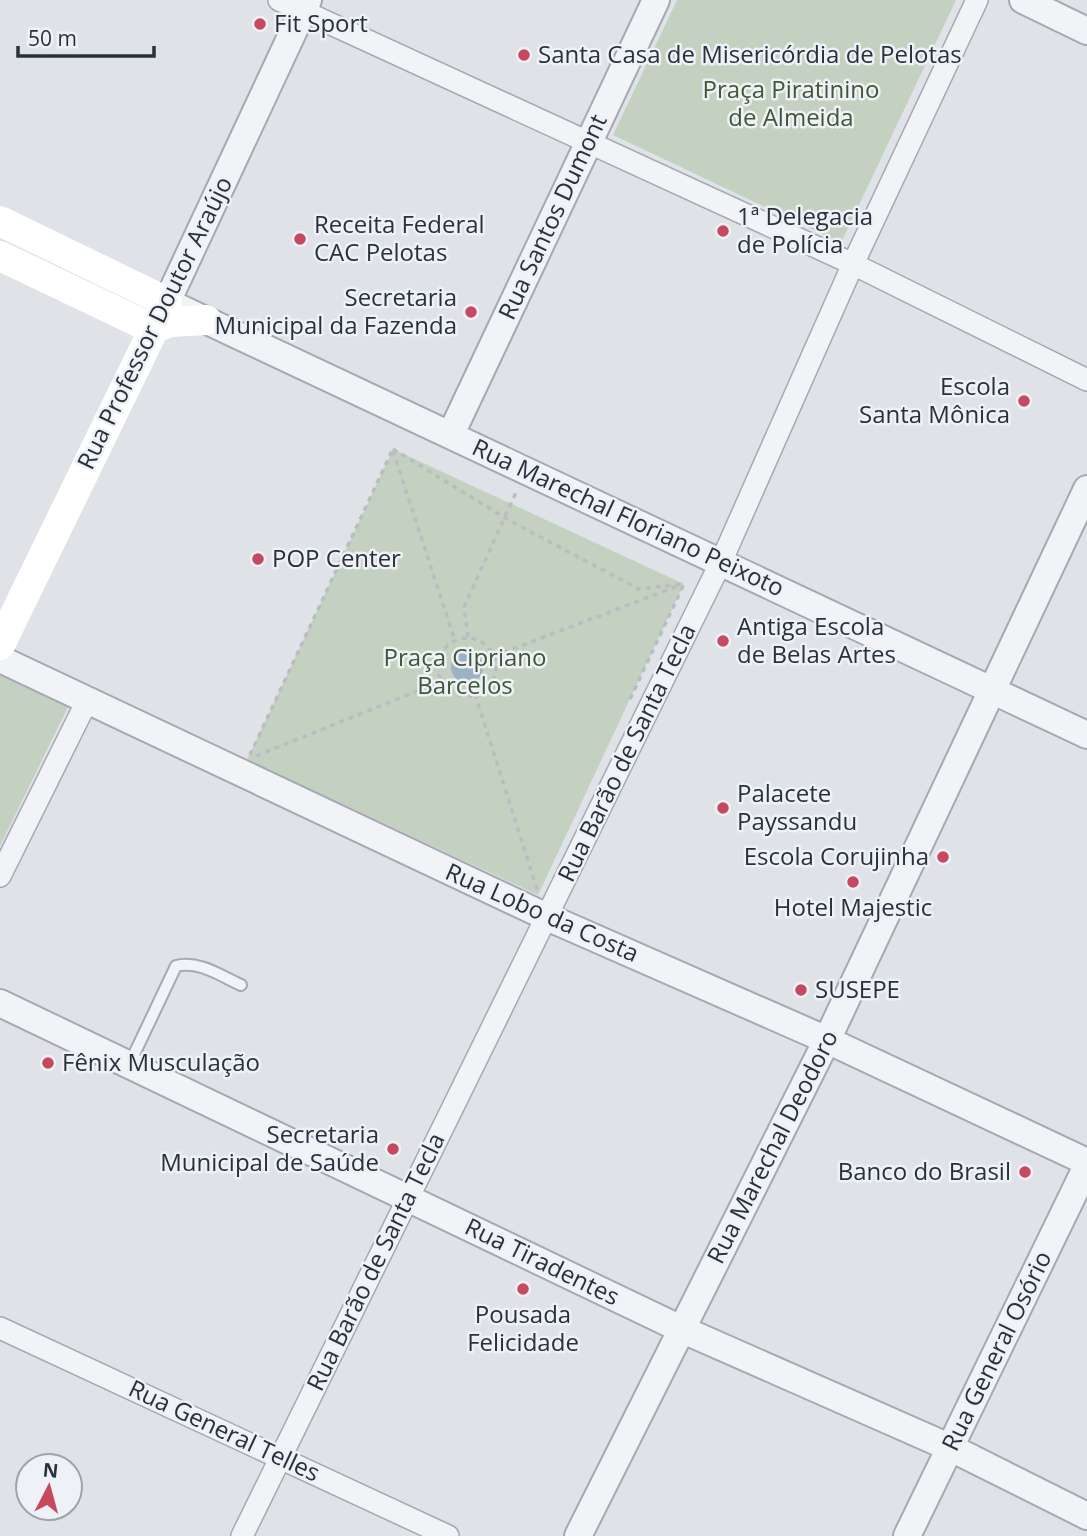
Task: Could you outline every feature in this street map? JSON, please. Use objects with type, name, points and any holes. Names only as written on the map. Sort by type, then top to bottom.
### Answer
[{"type":"main road","points":[[0,221],[167,302]]},
{"type":"main road","points":[[0,256],[153,329],[170,322],[206,320]]},
{"type":"main road","name":"Rua Professor Doutor Araújo","points":[[0,645],[167,302]]},
{"type":"street","points":[[279,0],[306,6],[587,143],[853,264],[1087,380]]},
{"type":"street","name":"Rua Santos Dumont","points":[[451,434],[656,0]]},
{"type":"street","name":"Rua Barão de Santa Tecla","points":[[242,1536],[407,1198],[542,906],[721,562],[853,264],[976,0]]},
{"type":"street","points":[[1023,0],[1087,31]]},
{"type":"street","name":"Rua Professor Doutor Araújo","points":[[167,302],[306,6]]},
{"type":"street","name":"Rua Marechal Floriano Peixoto","points":[[167,302],[1087,735]]},
{"type":"street","name":"Rua Marechal Deodoro","points":[[578,1536],[827,1040],[1087,489]]},
{"type":"street","name":"Rua Lobo da Costa","points":[[0,659],[87,701],[542,906],[1087,1164]]},
{"type":"street","points":[[0,876],[87,701]]},
{"type":"street","name":"Rua Tiradentes","points":[[0,1003],[681,1329],[951,1448],[1087,1516]]},
{"type":"street","name":"Rua General Osório","points":[[907,1536],[1087,1164]]},
{"type":"street","name":"Rua General Telles","points":[[0,1328],[448,1536]]},
{"type":"lane","points":[[129,1065],[176,966],[200,966],[241,985]]},
{"type":"path","points":[[393,449],[505,518],[639,589],[684,584]]},
{"type":"path","points":[[393,449],[454,641]]},
{"type":"path","points":[[393,449],[247,760],[442,681]]},
{"type":"path","points":[[468,638],[464,607],[517,490]]},
{"type":"path","points":[[494,656],[684,584]]},
{"type":"path","points":[[625,708],[684,584]]},
{"type":"path","points":[[468,638],[486,644],[494,656],[497,669],[489,687],[475,694],[462,695],[452,692],[442,681],[438,667],[439,658],[454,641],[468,638]]},
{"type":"path","points":[[475,694],[542,906]]},
{"type":"path","points":[[542,906],[544,882]]},
{"type":"path","points":[[526,889],[542,906]]},
{"type":"green space","name":"Praça Piratinino de Almeida","points":[[677,0],[956,0],[841,243],[613,135]]},
{"type":"green space","name":"Praça Cipriano Barcelos","points":[[393,449],[684,584],[538,895],[247,760]]},
{"type":"green space","points":[[0,675],[68,707],[0,846]]},
{"type":"water","points":[[467,651],[479,655],[483,667],[479,679],[467,683],[455,679],[451,667],[455,655]]},
{"type":"place","name":"Fit Sport","points":[[260,24]]},
{"type":"place","name":"Santa Casa de Misericórdia de Pelotas","points":[[524,55]]},
{"type":"place","name":"1ª Delegacia de Polícia","points":[[723,231]]},
{"type":"place","name":"Receita Federal CAC Pelotas","points":[[300,239]]},
{"type":"place","name":"Secretaria Municipal da Fazenda","points":[[471,312]]},
{"type":"place","name":"Escola Santa Mônica","points":[[1024,401]]},
{"type":"place","name":"POP Center","points":[[258,559]]},
{"type":"place","name":"Antiga Escola de Belas Artes","points":[[723,641]]},
{"type":"place","name":"Palacete Payssandu","points":[[723,808]]},
{"type":"place","name":"Escola Corujinha","points":[[943,857]]},
{"type":"place","name":"Hotel Majestic","points":[[853,882]]},
{"type":"place","name":"SUSEPE","points":[[801,990]]},
{"type":"place","name":"Fênix Musculação","points":[[48,1063]]},
{"type":"place","name":"Secretaria Municipal de Saúde","points":[[393,1149]]},
{"type":"place","name":"Banco do Brasil","points":[[1025,1172]]},
{"type":"place","name":"Pousada Felicidade","points":[[523,1289]]}]
